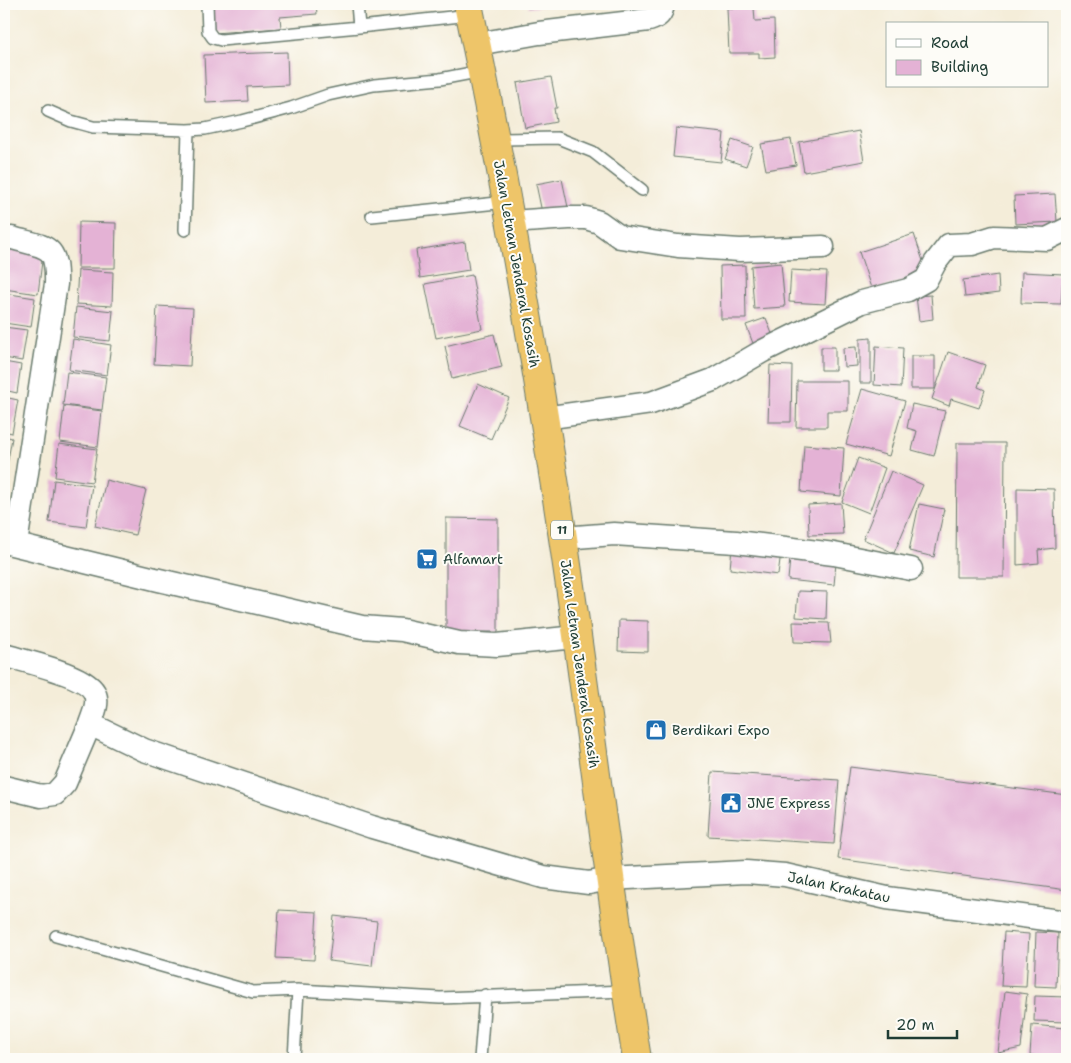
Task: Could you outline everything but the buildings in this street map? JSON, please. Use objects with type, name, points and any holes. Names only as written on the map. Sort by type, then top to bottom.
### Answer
[{"type":"highway","name":"Jalan Letnan Jenderal Kosasih","points":[[469,9],[510,212],[544,418],[563,538],[609,879],[638,1059]]},
{"type":"street","points":[[479,57],[539,33],[649,20],[661,13],[663,4]]},
{"type":"street","points":[[510,212],[586,218],[599,222],[620,237],[684,247],[740,250],[823,247]]},
{"type":"street","points":[[544,418],[651,403],[713,380],[763,351],[862,302],[908,290],[926,280],[935,263],[949,245],[972,244],[994,237],[1047,238],[1067,229]]},
{"type":"street","points":[[12,238],[47,248],[55,257],[57,264],[54,303],[10,543],[362,627],[402,630],[459,643],[497,645],[576,637]]},
{"type":"street","points":[[563,538],[614,534],[736,542],[834,554],[911,569]]},
{"type":"street","points":[[4,655],[70,675],[87,684],[95,693],[96,705],[65,784],[55,794],[41,796],[4,787]]},
{"type":"street","name":"Jalan Krakatau","points":[[90,724],[144,750],[372,827],[542,877],[589,883],[609,879],[746,872],[785,875],[888,898],[1067,922]]},
{"type":"lane","points":[[206,4],[208,31],[213,38],[222,40],[359,27],[469,9]]},
{"type":"lane","points":[[357,4],[359,27]]},
{"type":"lane","points":[[48,111],[71,121],[93,127],[205,129],[242,122],[291,108],[328,94],[365,86],[440,79],[479,57]]},
{"type":"lane","points":[[185,230],[188,130]]},
{"type":"lane","points":[[496,139],[558,138],[593,152],[642,190]]},
{"type":"lane","points":[[372,216],[510,212]]},
{"type":"lane","points":[[56,936],[253,992],[298,990],[440,998],[626,992]]},
{"type":"lane","points":[[294,1059],[298,990]]},
{"type":"lane","points":[[480,1059],[485,996]]},
{"type":"place","name":"Alfamart","points":[[427,559]]},
{"type":"place","name":"Berdikari Expo","points":[[656,730]]},
{"type":"place","name":"JNE Express","points":[[731,803]]}]
